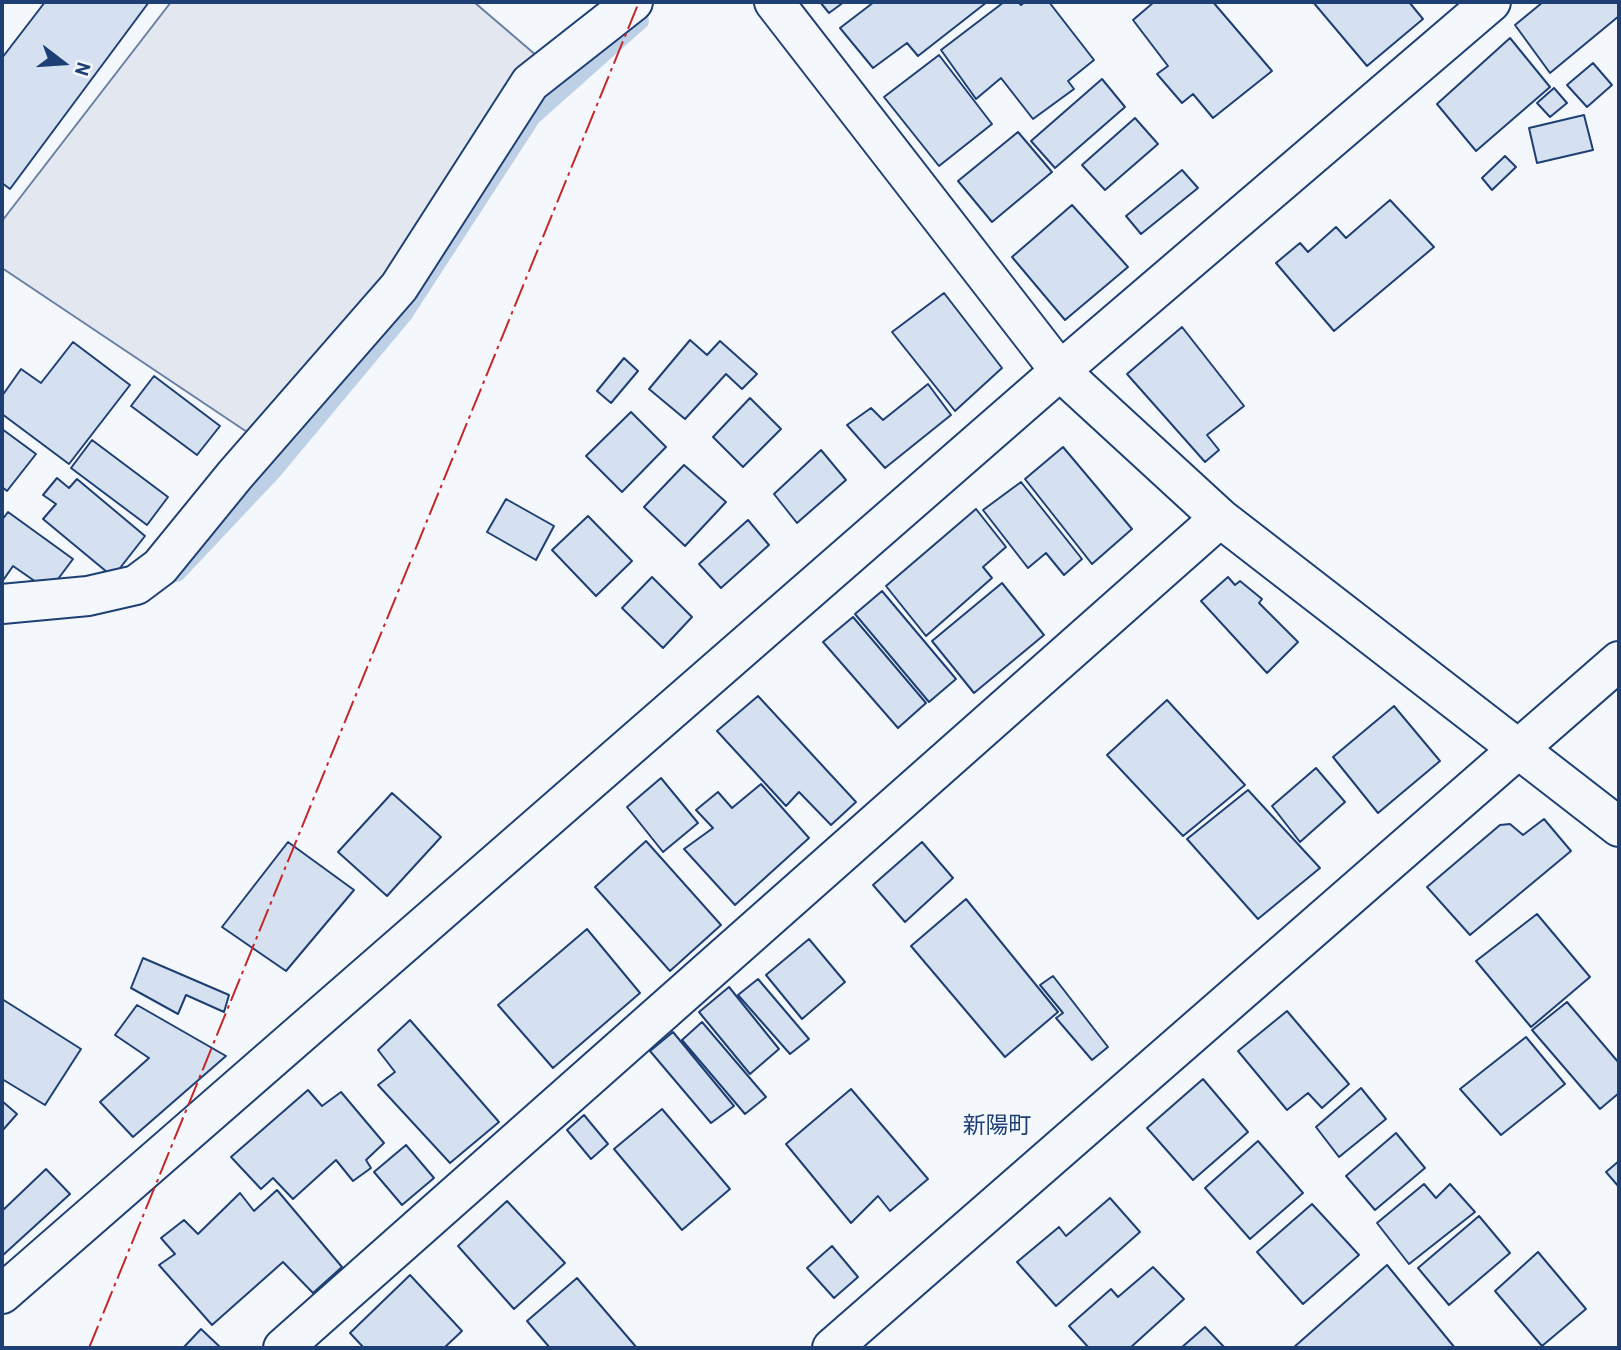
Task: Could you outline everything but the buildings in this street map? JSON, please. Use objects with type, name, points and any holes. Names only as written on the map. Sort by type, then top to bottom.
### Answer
[{"type":"street","points":[[2,604],[88,596],[136,585],[160,567],[235,475],[399,288],[530,83],[633,2]]},
{"type":"street","points":[[774,2],[1060,371],[1220,518],[1619,827]]},
{"type":"street","points":[[2,1294],[1060,371],[1491,2]]},
{"type":"street","points":[[283,1348],[1220,518]]},
{"type":"street","points":[[832,1348],[1619,661]]},
{"type":"shaded area","points":[[171,2],[474,2],[537,56],[384,295],[259,440],[2,268],[2,221]]},
{"type":"waterway","points":[[177,574],[275,470],[405,314],[533,117],[641,21]]},
{"type":"power","points":[[89,1348],[639,2]]},
{"type":"district","name":"新陽町","points":[[997,1125]]}]
